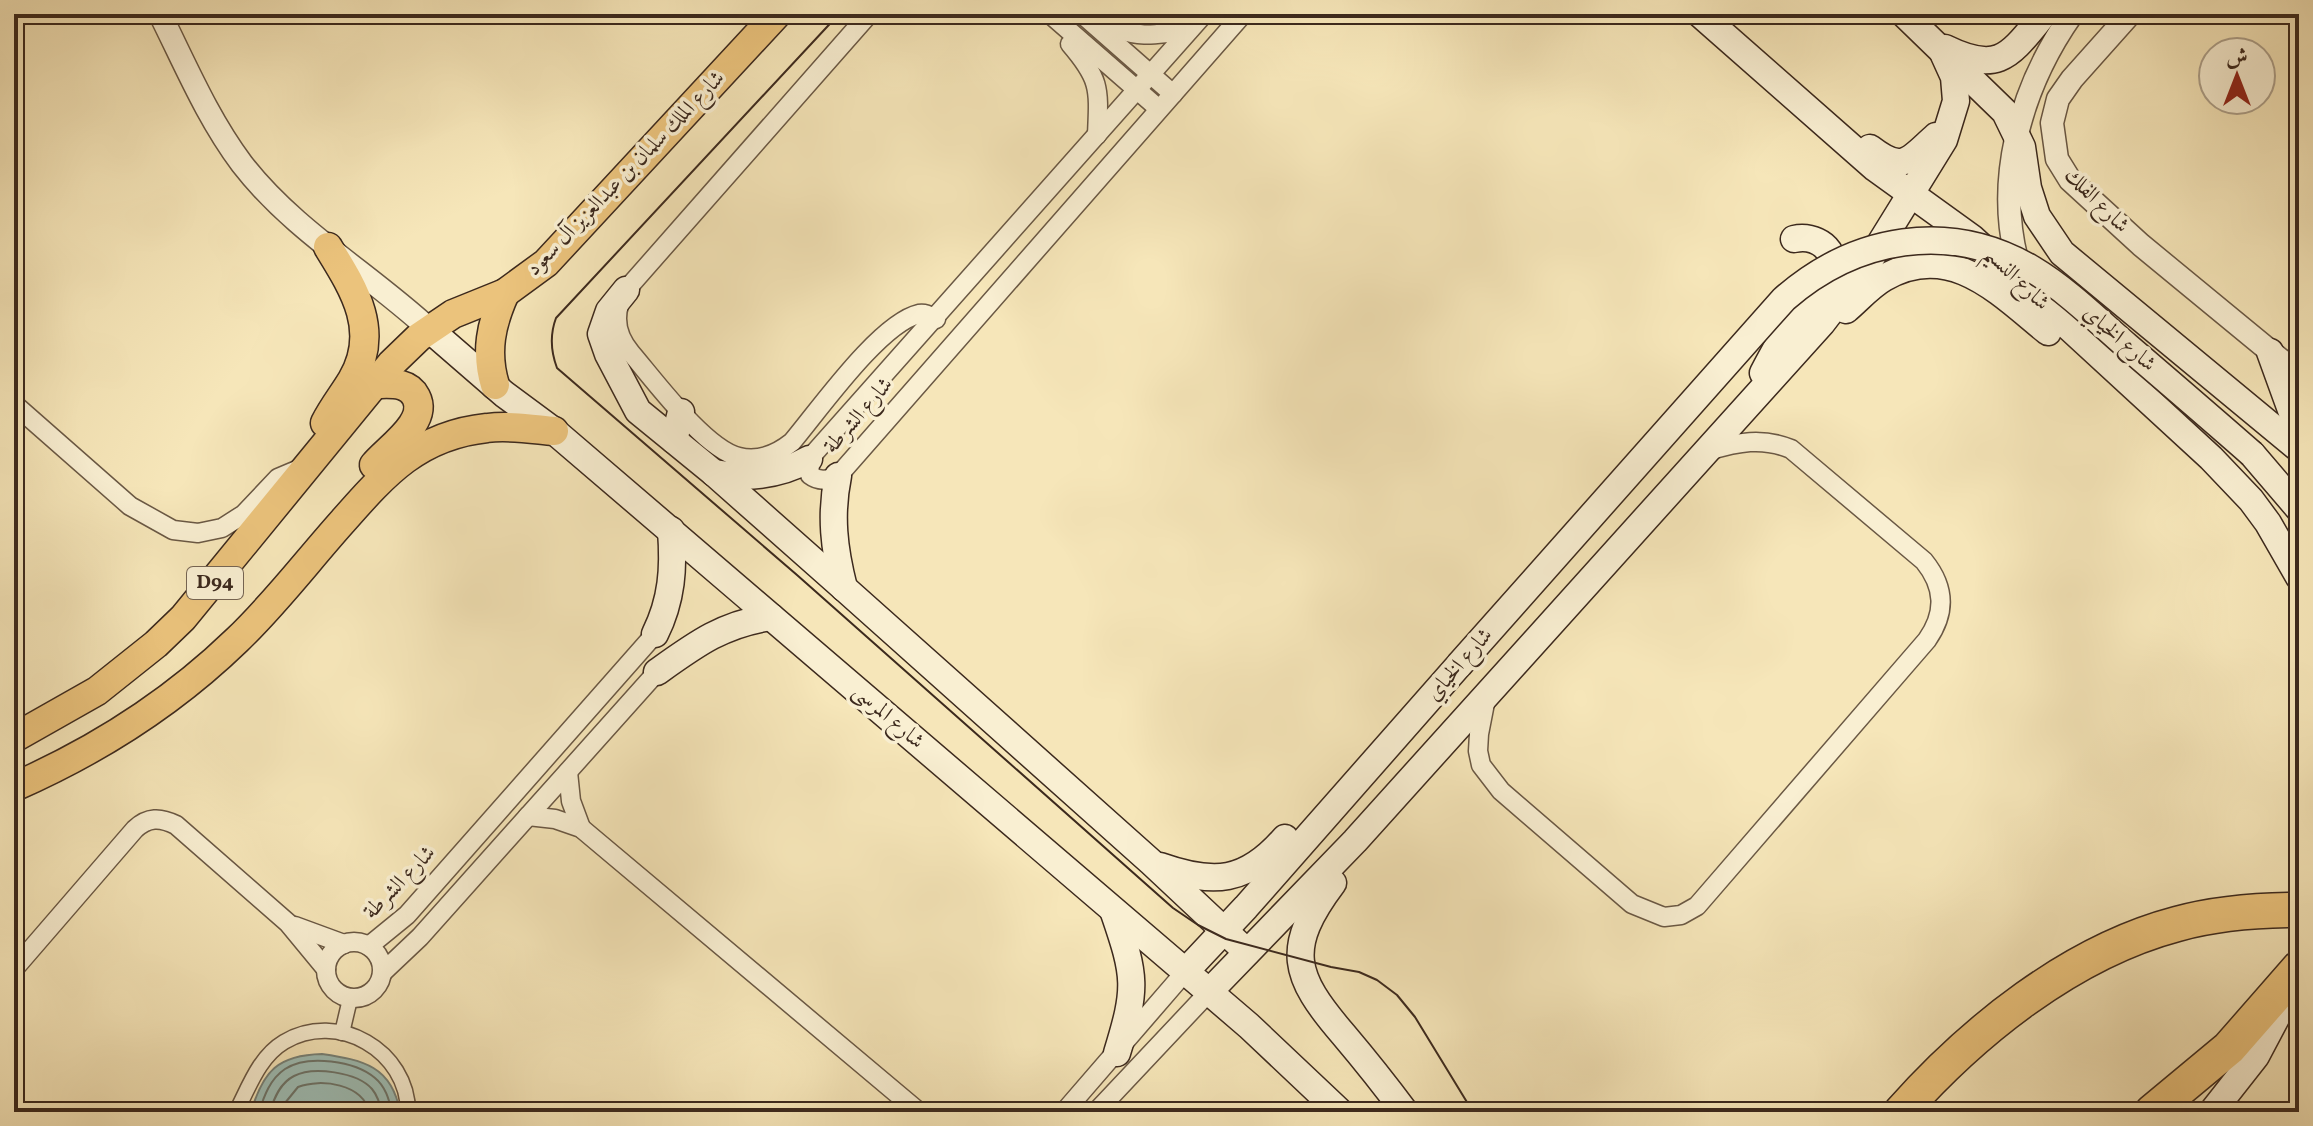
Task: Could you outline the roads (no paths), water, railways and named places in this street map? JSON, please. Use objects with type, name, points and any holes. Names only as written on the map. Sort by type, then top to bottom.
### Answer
[{"type":"highway","points":[[1901,1112],[1978,1037],[2025,1001],[2088,960],[2176,924],[2238,912],[2299,910]]},
{"type":"highway","points":[[2152,1112],[2229,1048],[2299,970]]},
{"type":"main road","name":"شارع الملك سلمان بن عبدالعزيز آل سعود","points":[[14,738],[97,691],[156,644],[208,591],[400,355],[429,329],[465,307],[505,293],[533,274],[559,250],[777,14]]},
{"type":"main road","name":"شارع النسيم","points":[[1700,14],[1875,168],[1972,238],[2232,478],[2268,523],[2299,577]]},
{"type":"main road","points":[[1904,14],[1997,103],[2018,134],[2037,216],[2062,253],[2299,449]]},
{"type":"main road","points":[[1937,48],[1972,60],[1992,60],[2014,49],[2044,14]]},
{"type":"main road","name":"شارع الخياي","points":[[1209,992],[1355,841],[1822,323],[1868,263],[1950,126],[1954,114],[1954,77],[1937,48]]},
{"type":"main road","points":[[1810,110],[1832,120],[1895,163],[1913,159],[1950,126]]},
{"type":"main road","points":[[1748,405],[1783,337],[1830,276],[1832,262],[1827,249],[1808,237],[1794,239]]},
{"type":"main road","name":"شارع الخياي","points":[[1185,972],[1784,299],[1810,278],[1839,261],[1881,246],[1925,241],[1970,245],[2032,269],[2068,296],[2252,454]]},
{"type":"main road","points":[[313,462],[325,423],[359,367],[365,339],[359,300],[328,247]]},
{"type":"main road","points":[[1822,323],[1844,311],[1873,285],[1897,272],[1923,265],[1948,266],[1983,280],[2071,349],[2104,361]]},
{"type":"main road","points":[[626,290],[609,311],[601,334],[638,411],[714,473],[844,588],[1151,862],[1247,952]]},
{"type":"main road","points":[[495,385],[490,370],[490,339],[505,293]]},
{"type":"main road","name":"شارع المرسى","points":[[429,329],[671,530],[1209,992],[1289,1061],[1340,1112]]},
{"type":"main road","points":[[2270,352],[2299,432]]},
{"type":"main road","points":[[369,491],[371,470],[415,420],[418,409],[416,397],[408,388],[396,384],[375,384]]},
{"type":"main road","points":[[674,440],[681,412]]},
{"type":"main road","points":[[2260,419],[2299,470]]},
{"type":"main road","points":[[369,491],[408,456],[449,436],[487,428],[554,431]]},
{"type":"main road","points":[[2252,454],[2299,487]]},
{"type":"main road","points":[[2252,454],[2299,509]]},
{"type":"main road","points":[[714,473],[762,475],[791,469],[809,459]]},
{"type":"main road","points":[[838,476],[833,505],[833,540],[844,588]]},
{"type":"main road","name":"D94","points":[[14,787],[107,739],[209,666],[240,638],[369,491]]},
{"type":"main road","points":[[655,634],[670,592],[673,562],[671,530]]},
{"type":"main road","points":[[657,672],[714,633],[739,623],[771,617]]},
{"type":"main road","points":[[1151,862],[1182,874],[1208,878],[1246,871],[1268,857],[1321,800],[1367,770]]},
{"type":"main road","points":[[1355,841],[1344,866],[1310,914],[1305,926],[1301,966],[1304,980],[1317,1004],[1405,1112]]},
{"type":"main road","points":[[1112,910],[1129,958],[1133,988],[1117,1053]]},
{"type":"main road","points":[[2212,1112],[2256,1056],[2299,970]]},
{"type":"street","points":[[14,22],[21,14]]},
{"type":"street","points":[[160,14],[193,85],[225,140],[265,190],[328,247],[381,286],[429,329]]},
{"type":"street","points":[[869,14],[626,290],[616,317],[620,336],[681,412],[712,443],[730,454],[751,459],[773,455],[792,442],[887,331],[916,315],[926,314],[936,319]]},
{"type":"street","points":[[1082,14],[1173,94]]},
{"type":"street","points":[[1095,14],[1116,29],[1138,35],[1190,29]]},
{"type":"street","name":"شارع الشرطة","points":[[1204,14],[809,459],[810,475],[815,479],[827,480],[838,476],[1243,14]]},
{"type":"street","points":[[2026,290],[2014,246],[2009,201],[2013,156],[2035,77],[2072,14]]},
{"type":"street","name":"شارع الفلك","points":[[2130,14],[2058,99],[2051,135],[2057,159],[2078,189],[2299,375]]},
{"type":"street","points":[[1050,15],[1159,109]]},
{"type":"street","points":[[1050,15],[1094,75],[1098,92],[1097,135]]},
{"type":"street","points":[[14,404],[130,506],[161,525],[185,532],[210,531],[234,522],[278,478],[313,462]]},
{"type":"street","points":[[1486,695],[1478,751],[1481,765],[1501,791],[1632,904],[1664,917],[1681,915],[1697,906],[1927,640],[1935,628],[1942,600],[1940,586],[1924,561],[1791,449],[1778,443],[1749,441],[1706,452]]},
{"type":"street","name":"شارع الشرطة","points":[[369,946],[407,915],[655,634]]},
{"type":"street","points":[[383,972],[420,937],[657,672]]},
{"type":"street","points":[[568,772],[571,801],[581,828]]},
{"type":"street","points":[[528,816],[555,819],[581,828],[919,1112]]},
{"type":"street","points":[[14,969],[135,829],[143,822],[165,819],[176,825],[288,923],[326,969],[330,985],[342,996],[350,999],[369,995],[381,981],[383,972],[378,954],[369,946],[353,942],[344,944],[331,954],[326,969]]},
{"type":"street","points":[[288,923],[344,944]]},
{"type":"street","name":"شارع الخياي","points":[[1064,1112],[1185,972]]},
{"type":"street","name":"شارع الخياي","points":[[1096,1112],[1209,992]]},
{"type":"street","points":[[342,1033],[350,999]]},
{"type":"street","points":[[236,1112],[263,1061],[285,1042],[313,1032],[342,1033],[366,1041],[385,1056],[401,1075],[408,1094],[408,1112]]},
{"type":"water","points":[[322,1054],[363,1063],[383,1075],[396,1097],[400,1112],[251,1112],[261,1086],[274,1068],[294,1058]]},
{"type":"tram line","points":[[839,14],[556,318],[552,343],[557,368],[797,575],[1173,908],[1226,939],[1359,972],[1377,980],[1397,995],[1415,1017],[1473,1112]]}]
